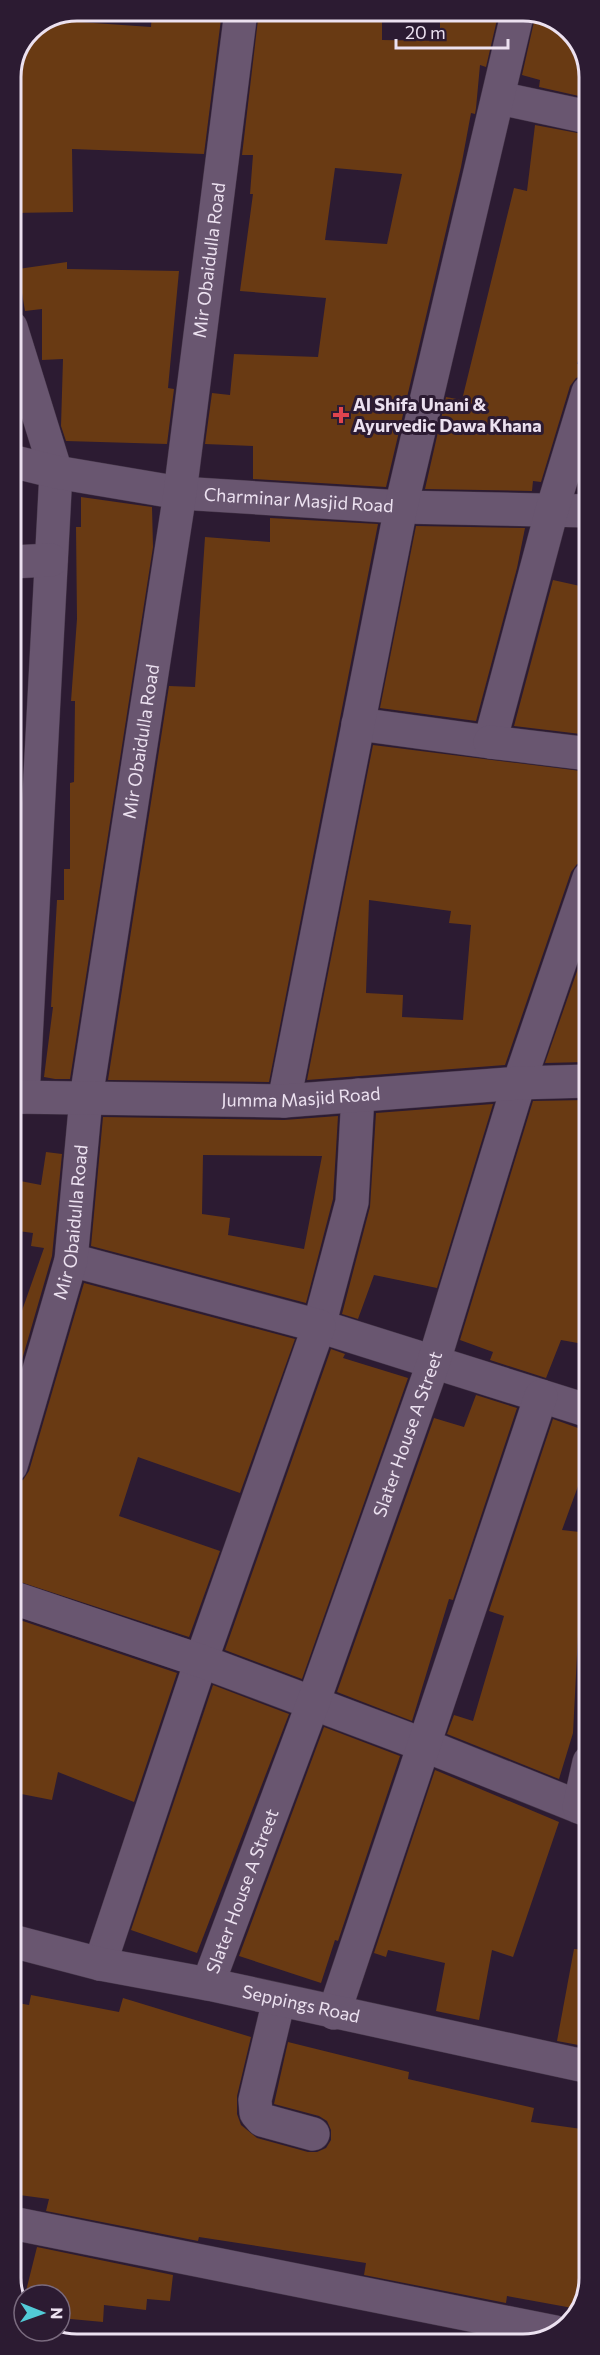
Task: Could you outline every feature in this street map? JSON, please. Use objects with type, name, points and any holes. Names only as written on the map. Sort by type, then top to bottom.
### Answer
[{"type":"street","name":"Mir Obaidulla Road","points":[[21,1432],[71,1260],[86,1098],[180,493],[240,21]]},
{"type":"street","points":[[284,1101],[401,507],[500,98],[516,21]]},
{"type":"street","points":[[500,98],[579,115]]},
{"type":"street","points":[[21,359],[56,472],[21,1034]]},
{"type":"street","points":[[490,742],[552,510],[579,422]]},
{"type":"street","name":"Charminar Masjid Road","points":[[21,463],[56,472],[180,493],[401,507],[579,511]]},
{"type":"street","points":[[21,562],[51,560]]},
{"type":"street","points":[[358,724],[579,753]]},
{"type":"street","name":"Slater House A Street","points":[[208,1984],[313,1703],[434,1361],[519,1083],[579,907]]},
{"type":"street","name":"Jumma Masjid Road","points":[[21,1097],[284,1101],[519,1083],[579,1081]]},
{"type":"street","points":[[100,1964],[201,1660],[319,1326],[352,1202],[358,1095]]},
{"type":"street","points":[[71,1260],[319,1326],[579,1408]]},
{"type":"street","points":[[334,2013],[541,1396]]},
{"type":"street","points":[[21,1600],[201,1660],[579,1807]]},
{"type":"street","name":"Seppings Road","points":[[21,1943],[100,1964],[208,1984],[579,2065]]},
{"type":"street","points":[[279,2000],[255,2100],[256,2113],[262,2120],[313,2134]]},
{"type":"street","points":[[21,2225],[545,2330]]},
{"type":"building","points":[[151,21],[221,21],[204,154],[72,149],[73,212],[21,213],[21,77],[25,55],[30,46],[46,30],[66,22],[151,27]]},
{"type":"building","points":[[258,21],[382,22],[382,40],[440,41],[440,21],[497,21],[486,67],[480,65],[475,114],[471,113],[461,167],[386,487],[253,479],[253,446],[205,444],[212,393],[230,395],[234,354],[318,357],[326,298],[240,291],[253,194],[250,194],[253,155],[242,155]],"holes":[[[335,168],[402,174],[387,244],[325,240]]]},
{"type":"building","points":[[534,22],[545,25],[560,35],[572,49],[578,66],[579,96],[539,87],[540,80],[522,75]]},
{"type":"building","points":[[535,125],[579,133],[579,357],[577,364],[579,364],[579,377],[570,386],[541,482],[533,481],[532,491],[425,489],[446,397],[462,400],[514,188],[527,191]]},
{"type":"building","points":[[67,262],[67,269],[179,271],[168,388],[174,389],[167,444],[66,441],[61,426],[63,359],[42,360],[42,309],[25,311],[21,269]]},
{"type":"building","points":[[81,497],[152,507],[153,547],[70,1079],[55,1079],[44,1077],[53,1007],[51,1007],[57,900],[64,900],[64,869],[70,869],[70,783],[74,782],[75,701],[71,701],[77,619],[76,527],[81,527]]},
{"type":"building","points":[[270,518],[378,524],[269,1082],[108,1080],[169,686],[195,687],[205,537],[270,542]]},
{"type":"building","points":[[416,526],[525,528],[517,568],[476,721],[380,708]]},
{"type":"building","points":[[553,580],[579,586],[579,734],[514,726]]},
{"type":"building","points":[[373,745],[579,771],[579,863],[571,872],[505,1065],[307,1080]],"holes":[[[369,900],[451,911],[449,923],[471,925],[463,1020],[402,1017],[403,995],[366,993]]]},
{"type":"building","points":[[579,966],[579,1062],[545,1063]]},
{"type":"building","points":[[579,1100],[579,1343],[561,1340],[546,1378],[490,1360],[493,1352],[460,1340],[533,1101]]},
{"type":"building","points":[[493,1104],[437,1288],[374,1275],[358,1319],[342,1314],[370,1207],[376,1113]]},
{"type":"building","points":[[338,1116],[333,1199],[306,1303],[91,1246],[103,1117],[284,1120]],"holes":[[[203,1155],[322,1156],[304,1249],[228,1235],[230,1218],[202,1214]]]},
{"type":"building","points":[[46,1152],[62,1154],[52,1256],[21,1363],[21,1314],[44,1248],[31,1246],[33,1233],[21,1231],[21,1181],[41,1185]]},
{"type":"building","points":[[84,1283],[295,1339],[240,1493],[138,1457],[119,1516],[220,1551],[189,1637],[21,1582],[21,1481],[29,1471]]},
{"type":"building","points":[[331,1349],[345,1354],[343,1358],[408,1378],[302,1679],[225,1650]]},
{"type":"building","points":[[476,1395],[517,1408],[453,1600],[449,1599],[412,1721],[337,1692],[434,1418],[464,1427]]},
{"type":"building","points":[[553,1419],[579,1428],[579,1483],[562,1530],[579,1532],[579,1635],[573,1733],[559,1779],[447,1734],[454,1715],[473,1721],[504,1616],[489,1611]]},
{"type":"building","points":[[21,1620],[177,1673],[134,1802],[58,1772],[52,1800],[21,1794]]},
{"type":"building","points":[[213,1685],[289,1714],[197,1953],[131,1930]]},
{"type":"building","points":[[324,1727],[400,1756],[338,1941],[335,1940],[321,1983],[239,1956]]},
{"type":"building","points":[[435,1770],[559,1822],[513,1957],[492,1950],[479,2020],[436,2011],[445,1963],[388,1950],[386,1957],[374,1953]]},
{"type":"building","points":[[574,1949],[579,1949],[579,2045],[557,2041]]},
{"type":"building","points":[[31,1995],[119,2012],[123,1998],[251,2037],[237,2096],[237,2114],[241,2125],[257,2138],[308,2152],[317,2152],[326,2148],[331,2140],[331,2130],[327,2121],[319,2116],[274,2104],[288,2042],[409,2072],[408,2079],[534,2108],[531,2122],[579,2129],[579,2285],[572,2306],[571,2308],[507,2296],[506,2303],[364,2275],[366,2263],[199,2237],[198,2241],[46,2211],[49,2199],[21,2195],[21,2004],[29,2005]]},
{"type":"building","points":[[37,2247],[173,2275],[170,2301],[147,2299],[146,2310],[104,2305],[103,2322],[72,2319],[72,2283],[28,2283]]},
{"type":"place","name":"Al Shifa Unani & Ayurvedic Dawa Khana","points":[[341,415]]}]
